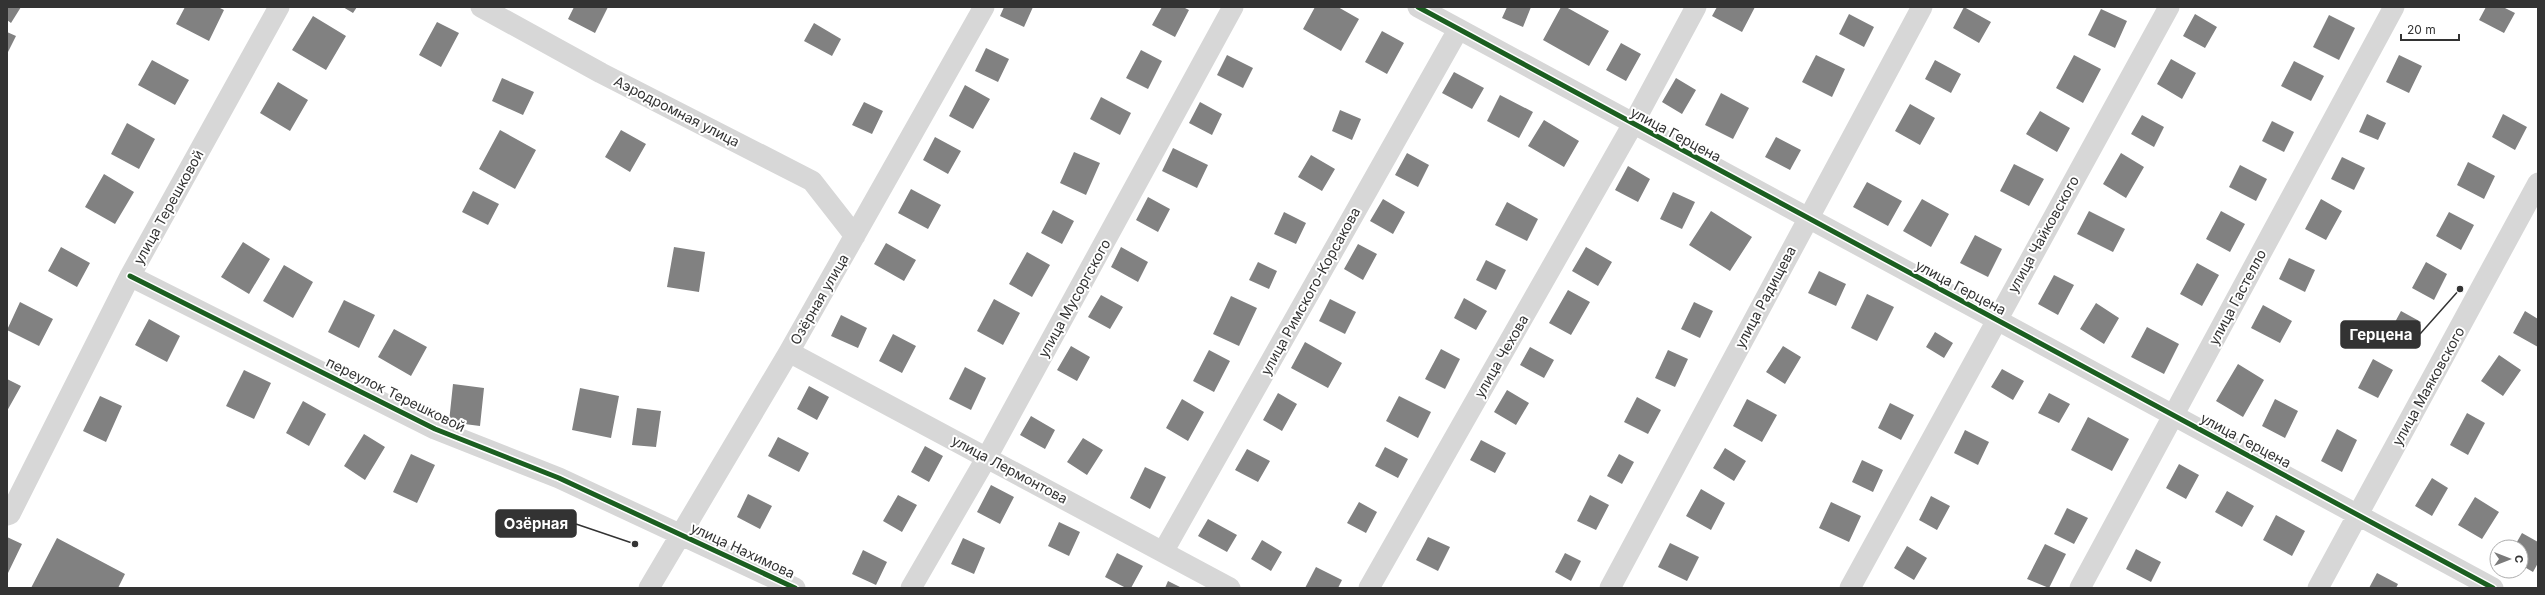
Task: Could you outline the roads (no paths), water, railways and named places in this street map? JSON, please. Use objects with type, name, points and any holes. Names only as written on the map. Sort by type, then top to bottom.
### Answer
[{"type":"street","name":"улица Терешковой","points":[[7,515],[10,514],[130,276],[279,7]]},
{"type":"street","name":"Аэродромная улица","points":[[481,7],[601,73],[812,181],[855,236]]},
{"type":"street","name":"Озёрная улица","points":[[649,588],[680,533],[789,352],[984,7]]},
{"type":"street","name":"улица Мусоргского","points":[[911,588],[987,457],[1233,7]]},
{"type":"street","name":"улица Герцена","points":[[1418,7],[1458,30],[2173,414],[2493,588]]},
{"type":"street","name":"улица Чехова","points":[[1369,588],[1633,124],[1696,7]]},
{"type":"street","name":"улица Радищева","points":[[1610,588],[1922,7]]},
{"type":"street","name":"улица Чайковского","points":[[1850,588],[1996,319],[2169,7]]},
{"type":"street","name":"улица Гастелло","points":[[2080,588],[2394,7]]},
{"type":"street","name":"улица Римского-Корсакова","points":[[1163,552],[1458,30]]},
{"type":"street","name":"улица Маяковского","points":[[2318,588],[2538,183]]},
{"type":"street","name":"переулок Терешковой","points":[[130,276],[435,429],[559,478],[680,533]]},
{"type":"street","name":"улица Лермонтова","points":[[789,352],[1230,588]]},
{"type":"street","name":"улица Нахимова","points":[[680,533],[795,588]]},
{"type":"place","name":"Герцена","points":[[2460,289]]},
{"type":"place","name":"Озёрная","points":[[635,544]]}]
